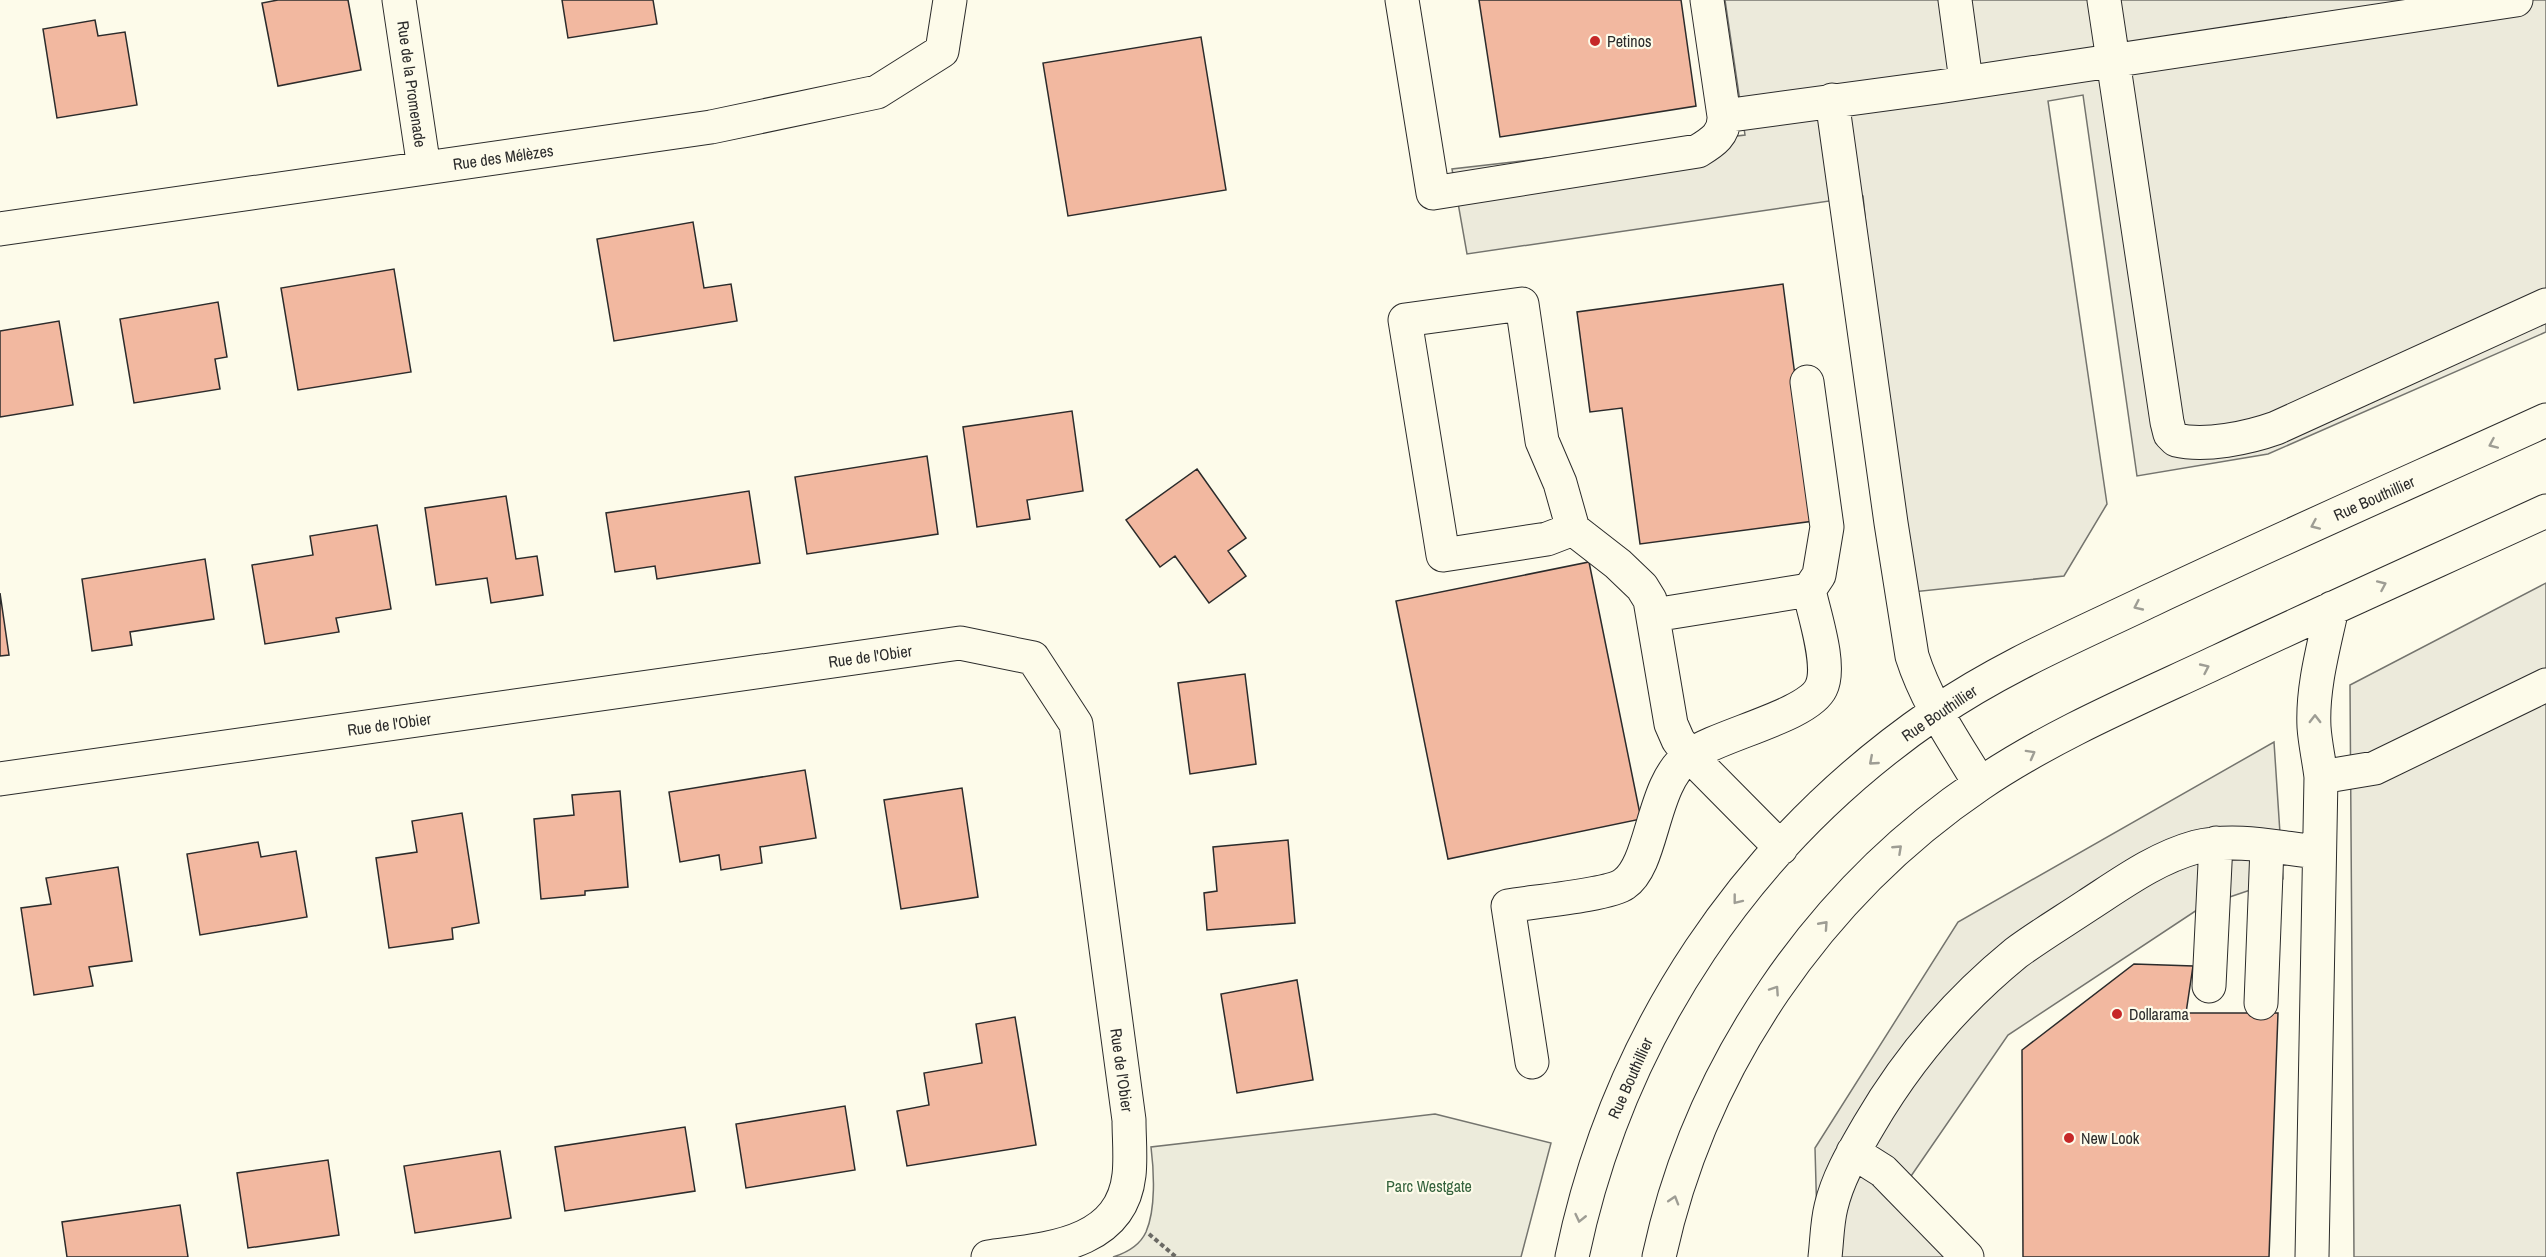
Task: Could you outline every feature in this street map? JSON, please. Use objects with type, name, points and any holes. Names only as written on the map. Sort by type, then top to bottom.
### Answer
[{"type":"street","name":"Rue de la Promenade","points":[[399,0],[424,168]]},
{"type":"street","name":"Rue des Mélèzes","points":[[0,229],[711,127],[877,92],[942,51],[950,0]]},
{"type":"street","points":[[1402,0],[1433,193],[1698,151],[1718,136],[1724,126],[1707,0]]},
{"type":"street","points":[[1955,0],[1966,81]]},
{"type":"street","points":[[2104,0],[2167,422],[2170,434],[2176,440],[2197,442],[2234,439],[2276,428],[2546,305]]},
{"type":"street","points":[[1724,116],[2516,0]]},
{"type":"street","points":[[1832,100],[1912,656],[1919,677],[1936,712],[1980,784]]},
{"type":"street","points":[[1573,529],[1547,539],[1443,555],[1405,320],[1522,304],[1542,441],[1560,483],[1573,529],[1642,586],[1650,600],[1671,724],[1677,740],[1781,848]]},
{"type":"street","points":[[1654,615],[1809,590],[1820,575],[1827,527],[1807,382]]},
{"type":"street","name":"Rue Bouthillier","points":[[1572,1257],[1584,1203],[1599,1152],[1619,1100],[1654,1025],[1672,993],[1712,933],[1781,848],[1852,779],[1936,712],[2005,672],[2072,638],[2546,420]]},
{"type":"street","points":[[1659,1257],[1675,1196],[1706,1115],[1743,1039],[1775,989],[1813,937],[1876,869],[1910,838],[1980,784],[2074,730],[2332,608],[2546,511]]},
{"type":"street","points":[[1532,1062],[1508,906],[1606,891],[1625,884],[1637,870],[1668,781],[1689,755],[1737,732],[1809,703],[1821,690],[1825,679],[1824,662],[1809,590]]},
{"type":"street","points":[[2312,1257],[2320,777],[2314,727],[2320,664],[2332,608]]},
{"type":"street","name":"Rue de l'Obier","points":[[0,779],[960,644],[1033,658],[1076,724],[1129,1120],[1129,1176],[1119,1208],[1096,1231],[1066,1244],[988,1257]]},
{"type":"street","points":[[2320,777],[2375,768],[2546,685]]},
{"type":"street","points":[[1825,1257],[1831,1205],[1853,1152],[1888,1094],[1918,1051],[1948,1015],[2018,952],[2135,874],[2171,856],[2216,843],[2318,852]]},
{"type":"street","points":[[2209,986],[2216,843]]},
{"type":"street","points":[[2261,1003],[2267,847]]},
{"type":"street","points":[[1853,1152],[1883,1171],[1967,1257]]},
{"type":"path","points":[[1146,1232],[1176,1257]]},
{"type":"green space","name":"Parc Westgate","points":[[1435,1114],[1551,1143],[1521,1257],[1113,1257],[1136,1245],[1146,1232],[1153,1190],[1151,1147]]},
{"type":"shaded area","points":[[1725,0],[2546,0],[2546,332],[2268,454],[2137,476],[2083,95],[2048,101],[2107,504],[2064,576],[1903,593],[1863,196],[1467,254],[1452,169],[1745,135]]},
{"type":"shaded area","points":[[2546,583],[2546,1257],[2354,1257],[2350,685]]},
{"type":"shaded area","points":[[2274,742],[2283,879],[2203,906],[2008,1035],[1909,1179],[1982,1257],[1818,1257],[1815,1148],[1958,922]]},
{"type":"building","points":[[278,0],[348,0],[361,70],[278,86],[262,3]]},
{"type":"building","points":[[562,0],[653,0],[657,24],[568,38]]},
{"type":"building","points":[[1479,0],[1681,0],[1696,106],[1500,137]]},
{"type":"building","points":[[95,20],[98,36],[125,32],[137,105],[57,118],[43,29]]},
{"type":"building","points":[[1201,37],[1226,190],[1068,216],[1043,63]]},
{"type":"building","points":[[693,222],[704,288],[731,284],[737,321],[614,341],[597,239]]},
{"type":"building","points":[[394,269],[411,372],[298,390],[281,288]]},
{"type":"building","points":[[1783,284],[1814,521],[1640,544],[1622,408],[1590,412],[1577,312]]},
{"type":"building","points":[[218,302],[227,357],[215,359],[220,389],[134,403],[120,319]]},
{"type":"building","points":[[59,321],[73,405],[0,417],[0,331]]},
{"type":"building","points":[[1072,411],[1083,491],[1027,500],[1030,519],[977,527],[963,427]]},
{"type":"building","points":[[927,456],[938,534],[807,554],[795,477]]},
{"type":"building","points":[[1197,469],[1246,538],[1228,551],[1246,576],[1209,603],[1175,556],[1160,567],[1126,520]]},
{"type":"building","points":[[749,491],[760,563],[657,579],[655,566],[615,572],[606,513]]},
{"type":"building","points":[[506,496],[516,559],[537,556],[543,595],[491,603],[487,578],[436,585],[425,508]]},
{"type":"building","points":[[377,525],[391,609],[336,618],[339,632],[265,644],[252,565],[313,555],[310,536]]},
{"type":"building","points":[[205,559],[214,619],[130,632],[132,645],[92,651],[82,579]]},
{"type":"building","points":[[1589,562],[1641,819],[1448,859],[1396,601]]},
{"type":"building","points":[[0,593],[9,655],[0,656]]},
{"type":"building","points":[[1245,674],[1256,764],[1190,774],[1178,683]]},
{"type":"building","points":[[805,770],[816,838],[760,847],[762,863],[721,870],[719,855],[680,862],[669,792]]},
{"type":"building","points":[[962,788],[978,897],[901,909],[884,800]]},
{"type":"building","points":[[620,791],[628,887],[585,891],[585,895],[541,899],[534,819],[574,815],[572,795]]},
{"type":"building","points":[[462,813],[479,923],[452,928],[453,939],[389,948],[376,858],[417,852],[412,821]]},
{"type":"building","points":[[1288,840],[1295,923],[1207,930],[1204,893],[1217,891],[1213,847]]},
{"type":"building","points":[[258,842],[261,857],[296,851],[307,917],[200,935],[187,854]]},
{"type":"building","points":[[118,867],[132,961],[89,967],[93,986],[34,995],[21,908],[51,904],[46,878]]},
{"type":"building","points":[[2134,964],[2193,966],[2186,1013],[2278,1013],[2269,1257],[2023,1257],[2022,1050]]},
{"type":"building","points":[[1297,980],[1313,1080],[1237,1093],[1221,994]]},
{"type":"building","points":[[1015,1017],[1036,1145],[907,1166],[897,1111],[929,1105],[924,1073],[982,1063],[976,1024]]},
{"type":"building","points":[[845,1106],[855,1170],[746,1188],[736,1124]]},
{"type":"building","points":[[685,1127],[695,1191],[565,1211],[555,1147]]},
{"type":"building","points":[[500,1151],[511,1218],[415,1233],[404,1166]]},
{"type":"building","points":[[328,1160],[339,1235],[248,1248],[237,1173]]},
{"type":"building","points":[[180,1205],[188,1257],[67,1257],[62,1222]]},
{"type":"place","name":"Petinos","points":[[1595,41]]},
{"type":"place","name":"Dollarama","points":[[2117,1014]]},
{"type":"place","name":"New Look","points":[[2069,1138]]}]
